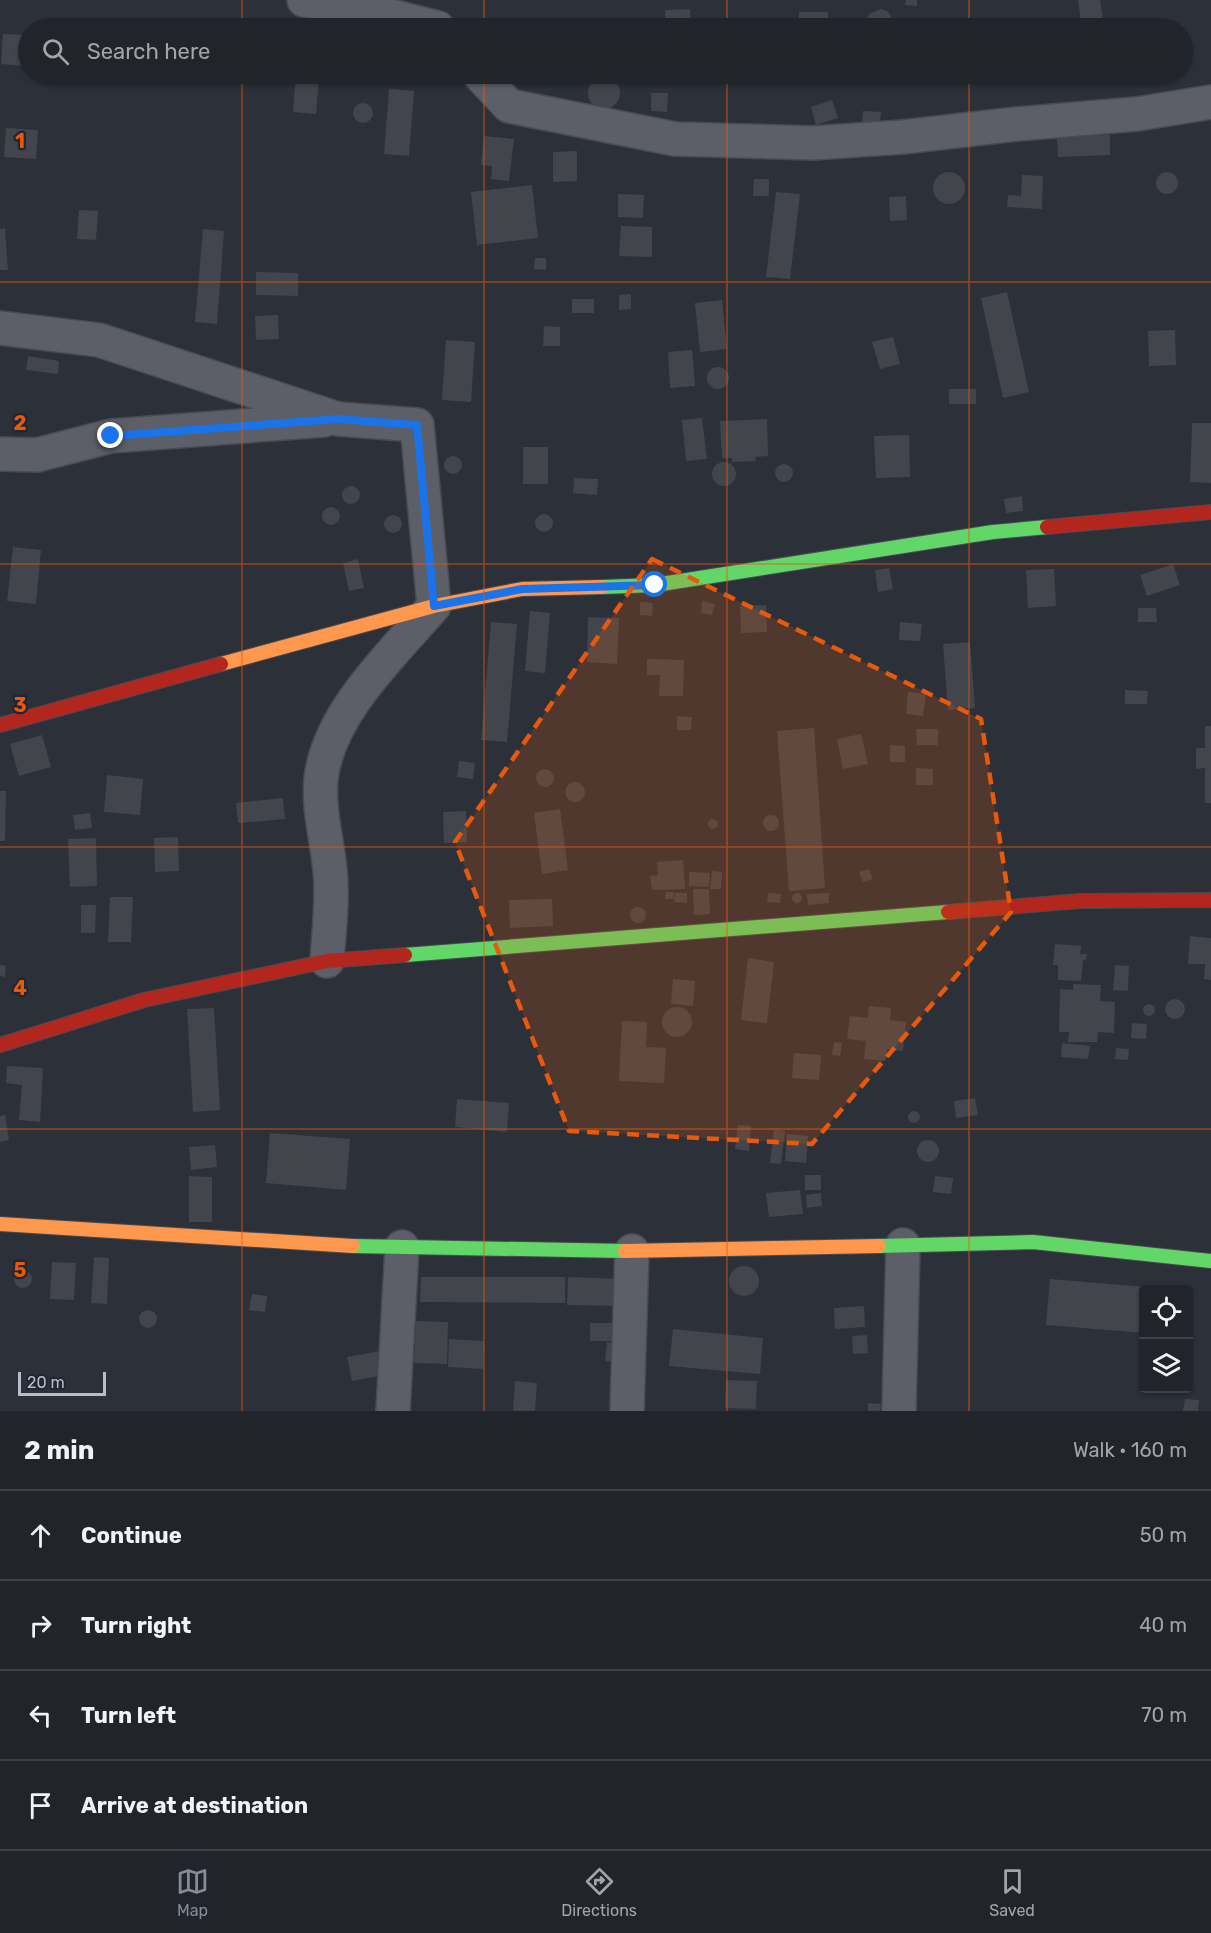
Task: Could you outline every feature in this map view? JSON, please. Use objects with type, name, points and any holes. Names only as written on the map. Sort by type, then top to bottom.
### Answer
[{"type":"street","points":[[304,0],[399,18]]},
{"type":"street","points":[[488,84],[509,106],[675,139],[813,142],[903,137],[1137,114],[1211,102]]},
{"type":"street","points":[[0,328],[99,340],[338,419]]},
{"type":"street","points":[[0,454],[37,455],[111,436],[338,419],[417,425],[434,606],[367,683],[342,720],[325,759],[321,781],[330,873],[331,911],[327,961]]},
{"type":"street","points":[[0,725],[434,606],[522,589],[655,585],[993,532],[1211,513]]},
{"type":"street","points":[[0,1045],[144,1000],[327,961],[1080,901],[1211,900]]},
{"type":"street","points":[[0,1224],[345,1246],[402,1247],[632,1251],[1033,1242],[1211,1260]]},
{"type":"street","points":[[899,1411],[903,1245]]},
{"type":"street","points":[[393,1411],[402,1247]]},
{"type":"street","points":[[627,1411],[632,1251]]},
{"type":"highlighted area","points":[[652,559],[981,719],[1011,912],[812,1144],[569,1131],[455,842]]},
{"type":"building","points":[[906,0],[917,0],[917,6],[905,5]]},
{"type":"building","points":[[1078,0],[1100,0],[1103,18],[1081,18]]},
{"type":"building","points":[[690,9],[690,18],[665,18],[665,10]]},
{"type":"building","points":[[881,9],[887,11],[891,18],[867,18],[869,14]]},
{"type":"building","points":[[799,12],[828,12],[828,18],[799,18]]},
{"type":"building","points":[[3,34],[18,35],[18,65],[1,64]]},
{"type":"building","points":[[295,84],[318,84],[316,114],[293,112]]},
{"type":"building","points":[[592,84],[616,84],[620,93],[615,104],[604,109],[593,104],[588,93]]},
{"type":"building","points":[[389,89],[414,91],[409,156],[384,154]]},
{"type":"building","points":[[651,93],[668,93],[667,112],[651,111]]},
{"type":"building","points":[[832,100],[838,118],[816,125],[811,107]]},
{"type":"building","points":[[363,103],[370,106],[373,113],[370,120],[363,123],[356,120],[353,113],[356,106]]},
{"type":"building","points":[[863,111],[881,112],[880,123],[862,123]]},
{"type":"building","points":[[6,128],[38,130],[36,159],[4,157]]},
{"type":"building","points":[[1110,135],[1110,155],[1058,157],[1057,136]]},
{"type":"building","points":[[484,136],[514,139],[509,181],[491,179],[492,166],[481,165]]},
{"type":"building","points":[[577,151],[577,181],[553,182],[553,152]]},
{"type":"building","points":[[949,172],[960,177],[965,188],[960,199],[949,204],[938,199],[933,188],[938,177]]},
{"type":"building","points":[[1167,172],[1175,175],[1178,183],[1175,191],[1167,194],[1159,191],[1156,183],[1159,175]]},
{"type":"building","points":[[1022,175],[1043,176],[1042,209],[1007,207],[1008,195],[1021,196]]},
{"type":"building","points":[[754,179],[769,179],[769,196],[753,196]]},
{"type":"building","points":[[532,185],[538,238],[477,245],[471,192]]},
{"type":"building","points":[[776,192],[800,194],[790,279],[766,277]]},
{"type":"building","points":[[618,194],[644,195],[643,218],[618,217]]},
{"type":"building","points":[[906,196],[907,220],[890,221],[889,197]]},
{"type":"building","points":[[79,210],[98,211],[96,240],[77,239]]},
{"type":"building","points":[[621,226],[652,227],[652,257],[619,256]]},
{"type":"building","points":[[5,228],[8,270],[0,270],[0,229]]},
{"type":"building","points":[[203,229],[224,231],[217,324],[195,322]]},
{"type":"building","points":[[535,258],[546,258],[546,270],[534,269]]},
{"type":"building","points":[[256,272],[298,273],[298,296],[256,295]]},
{"type":"building","points":[[1007,292],[1029,392],[1003,398],[981,298]]},
{"type":"building","points":[[631,294],[631,309],[619,310],[619,295]]},
{"type":"building","points":[[572,299],[594,299],[594,313],[572,313]]},
{"type":"building","points":[[722,300],[727,349],[700,352],[695,303]]},
{"type":"building","points":[[278,315],[279,339],[256,340],[255,316]]},
{"type":"building","points":[[544,326],[560,327],[560,346],[543,346]]},
{"type":"building","points":[[1175,330],[1176,365],[1149,366],[1148,331]]},
{"type":"building","points":[[893,337],[900,364],[880,369],[872,342]]},
{"type":"building","points":[[446,340],[475,342],[471,402],[442,400]]},
{"type":"building","points":[[692,350],[695,386],[670,388],[668,352]]},
{"type":"building","points":[[28,356],[59,361],[58,374],[26,370]]},
{"type":"building","points":[[714,367],[722,367],[729,374],[729,382],[722,389],[714,389],[707,382],[707,374]]},
{"type":"building","points":[[949,389],[976,389],[976,404],[949,404]]},
{"type":"building","points":[[702,418],[707,459],[686,461],[682,420]]},
{"type":"building","points":[[767,419],[768,456],[755,457],[756,461],[732,462],[732,458],[722,458],[720,421]]},
{"type":"building","points":[[1192,423],[1211,423],[1211,483],[1190,482]]},
{"type":"building","points":[[909,435],[910,477],[876,478],[874,436]]},
{"type":"building","points":[[523,447],[548,447],[548,484],[523,484]]},
{"type":"building","points":[[449,456],[457,456],[462,461],[460,472],[449,474],[444,469],[444,461]]},
{"type":"building","points":[[724,462],[732,466],[736,474],[732,482],[724,486],[716,482],[712,474],[716,466]]},
{"type":"building","points":[[784,464],[792,469],[793,473],[788,481],[784,482],[776,477],[775,473],[780,465]]},
{"type":"building","points":[[574,478],[598,479],[597,495],[573,493]]},
{"type":"building","points":[[347,486],[355,486],[360,491],[358,502],[347,504],[342,499],[342,491]]},
{"type":"building","points":[[1022,496],[1023,511],[1006,513],[1004,499]]},
{"type":"building","points":[[327,507],[335,507],[340,512],[338,523],[327,525],[322,520],[322,512]]},
{"type":"building","points":[[540,514],[548,514],[553,519],[551,530],[540,532],[535,527],[535,519]]},
{"type":"building","points":[[389,515],[397,515],[402,520],[400,531],[389,533],[384,528],[384,520]]},
{"type":"building","points":[[13,547],[41,550],[36,604],[7,601]]},
{"type":"building","points":[[358,559],[364,588],[349,591],[343,563]]},
{"type":"building","points":[[1173,564],[1180,585],[1147,596],[1140,575]]},
{"type":"building","points":[[889,568],[893,589],[878,592],[875,570]]},
{"type":"building","points":[[1054,569],[1056,606],[1028,608],[1026,570]]},
{"type":"building","points":[[702,601],[715,604],[712,615],[701,613]]},
{"type":"building","points":[[640,602],[653,603],[652,616],[640,615]]},
{"type":"building","points":[[766,605],[767,632],[741,633],[740,606]]},
{"type":"building","points":[[1138,608],[1156,608],[1157,622],[1138,622]]},
{"type":"building","points":[[530,611],[550,613],[545,673],[525,671]]},
{"type":"building","points":[[588,617],[619,618],[617,664],[587,662]]},
{"type":"building","points":[[491,622],[517,624],[507,742],[481,740]]},
{"type":"building","points":[[900,622],[922,624],[920,641],[899,640]]},
{"type":"building","points":[[970,642],[975,708],[948,710],[943,644]]},
{"type":"building","points":[[647,659],[684,660],[683,696],[659,696],[660,675],[647,675]]},
{"type":"building","points":[[1125,690],[1148,691],[1147,704],[1125,704]]},
{"type":"building","points":[[908,692],[926,694],[923,716],[906,714]]},
{"type":"building","points":[[677,716],[692,717],[691,730],[677,730]]},
{"type":"building","points":[[1205,726],[1211,726],[1211,803],[1205,803],[1205,768],[1196,769],[1196,748],[1205,748]]},
{"type":"building","points":[[814,728],[825,888],[789,891],[777,731]]},
{"type":"building","points":[[916,729],[938,729],[938,745],[917,745]]},
{"type":"building","points":[[861,734],[868,764],[843,769],[837,739]]},
{"type":"building","points":[[42,735],[51,767],[19,776],[10,744]]},
{"type":"building","points":[[890,745],[905,746],[905,762],[890,762]]},
{"type":"building","points":[[459,761],[475,763],[473,779],[457,777]]},
{"type":"building","points":[[916,768],[933,769],[933,785],[916,785]]},
{"type":"building","points":[[541,769],[549,769],[554,774],[552,785],[541,787],[536,782],[536,774]]},
{"type":"building","points":[[107,775],[143,779],[140,815],[104,812]]},
{"type":"building","points":[[575,782],[582,785],[585,792],[582,799],[575,802],[568,799],[565,792],[568,785]]},
{"type":"building","points":[[0,791],[6,791],[5,841],[0,841]]},
{"type":"building","points":[[283,798],[285,819],[238,823],[236,803]]},
{"type":"building","points":[[560,809],[568,870],[542,874],[534,813]]},
{"type":"building","points":[[466,811],[467,842],[444,843],[443,812]]},
{"type":"building","points":[[90,813],[92,828],[75,830],[73,815]]},
{"type":"building","points":[[771,815],[779,823],[771,831],[763,823]]},
{"type":"building","points":[[713,819],[717,820],[717,828],[713,829],[709,828],[708,824],[709,820]]},
{"type":"building","points":[[178,837],[179,871],[155,872],[154,838]]},
{"type":"building","points":[[96,838],[97,886],[70,887],[68,839]]},
{"type":"building","points":[[683,860],[685,889],[652,890],[650,876],[658,875],[657,862]]},
{"type":"building","points":[[869,869],[873,879],[863,882],[859,872]]},
{"type":"building","points":[[712,871],[722,872],[721,889],[710,889]]},
{"type":"building","points":[[689,872],[710,873],[709,887],[689,886]]},
{"type":"building","points":[[693,889],[709,889],[710,914],[694,915]]},
{"type":"building","points":[[666,892],[674,892],[674,899],[665,899]]},
{"type":"building","points":[[675,893],[687,893],[687,903],[674,902]]},
{"type":"building","points":[[768,893],[781,894],[780,903],[767,902]]},
{"type":"building","points":[[797,893],[801,894],[801,902],[797,903],[793,902],[792,898],[793,894]]},
{"type":"building","points":[[829,893],[829,903],[808,905],[807,894]]},
{"type":"building","points":[[110,897],[133,897],[131,942],[108,942]]},
{"type":"building","points":[[552,899],[553,926],[510,928],[509,900]]},
{"type":"building","points":[[81,905],[96,905],[95,933],[81,933]]},
{"type":"building","points":[[638,907],[644,909],[646,915],[644,921],[638,923],[632,921],[630,915],[632,909]]},
{"type":"building","points":[[1190,936],[1211,938],[1211,980],[1204,979],[1205,964],[1188,964]]},
{"type":"building","points":[[1055,944],[1081,946],[1080,954],[1087,954],[1086,960],[1083,960],[1081,981],[1058,980],[1058,965],[1053,965]]},
{"type":"building","points":[[748,958],[774,962],[767,1023],[741,1020]]},
{"type":"building","points":[[0,965],[6,966],[5,977],[0,976]]},
{"type":"building","points":[[1115,965],[1129,966],[1128,991],[1113,990]]},
{"type":"building","points":[[673,979],[695,981],[693,1006],[671,1004]]},
{"type":"building","points":[[1073,984],[1101,985],[1100,1001],[1115,1002],[1114,1033],[1098,1032],[1097,1042],[1068,1042],[1069,1032],[1059,1032],[1060,989],[1073,990]]},
{"type":"building","points":[[1175,999],[1182,1002],[1185,1009],[1182,1016],[1175,1019],[1168,1016],[1165,1009],[1168,1002]]},
{"type":"building","points":[[1151,1004],[1155,1010],[1151,1016],[1147,1016],[1143,1008]]},
{"type":"building","points":[[869,1006],[891,1008],[890,1020],[906,1022],[903,1051],[887,1049],[886,1061],[864,1059],[866,1041],[847,1039],[850,1016],[868,1018]]},
{"type":"building","points":[[677,1007],[687,1012],[692,1022],[687,1032],[677,1037],[667,1032],[662,1022],[667,1012]]},
{"type":"building","points":[[214,1008],[220,1110],[193,1112],[187,1009]]},
{"type":"building","points":[[622,1021],[647,1022],[646,1047],[666,1048],[664,1083],[619,1081]]},
{"type":"building","points":[[1132,1023],[1147,1024],[1146,1039],[1131,1038]]},
{"type":"building","points":[[834,1042],[842,1043],[840,1056],[832,1055]]},
{"type":"building","points":[[1062,1043],[1090,1046],[1088,1059],[1061,1057]]},
{"type":"building","points":[[1116,1048],[1129,1049],[1128,1060],[1115,1059]]},
{"type":"building","points":[[794,1053],[821,1055],[819,1080],[792,1078]]},
{"type":"building","points":[[7,1066],[43,1068],[40,1122],[19,1120],[22,1085],[6,1083]]},
{"type":"building","points":[[975,1098],[978,1115],[956,1118],[954,1101]]},
{"type":"building","points":[[457,1099],[509,1103],[507,1132],[455,1127]]},
{"type":"building","points":[[916,1111],[920,1117],[916,1123],[912,1123],[908,1115]]},
{"type":"building","points":[[5,1115],[9,1140],[0,1142],[0,1116]]},
{"type":"building","points":[[738,1125],[751,1126],[749,1151],[735,1149]]},
{"type":"building","points":[[774,1129],[785,1131],[781,1164],[770,1163]]},
{"type":"building","points":[[270,1133],[350,1139],[346,1190],[266,1183]]},
{"type":"building","points":[[787,1134],[808,1136],[806,1163],[785,1161]]},
{"type":"building","points":[[924,1140],[932,1140],[939,1147],[939,1155],[932,1162],[924,1162],[917,1155],[917,1147]]},
{"type":"building","points":[[215,1145],[217,1167],[191,1170],[189,1147]]},
{"type":"building","points":[[805,1175],[821,1175],[821,1190],[805,1190]]},
{"type":"building","points":[[189,1176],[212,1177],[212,1222],[189,1222]]},
{"type":"building","points":[[935,1176],[953,1178],[951,1194],[933,1192]]},
{"type":"building","points":[[800,1190],[803,1214],[769,1217],[766,1193]]},
{"type":"building","points":[[821,1193],[822,1206],[807,1208],[806,1195]]},
{"type":"building","points":[[94,1257],[109,1258],[107,1304],[91,1303]]},
{"type":"building","points":[[52,1262],[76,1263],[74,1300],[50,1299]]},
{"type":"building","points":[[744,1266],[754,1271],[759,1281],[754,1291],[744,1296],[734,1291],[729,1281],[734,1271]]},
{"type":"building","points":[[23,1270],[29,1273],[32,1279],[29,1285],[23,1288],[17,1285],[14,1279],[17,1273]]},
{"type":"building","points":[[421,1277],[565,1277],[565,1303],[420,1302]]},
{"type":"building","points":[[568,1277],[623,1279],[622,1306],[567,1305]]},
{"type":"building","points":[[1050,1279],[1139,1286],[1139,1333],[1046,1325]]},
{"type":"building","points":[[252,1294],[267,1296],[265,1312],[249,1310]]},
{"type":"building","points":[[864,1306],[865,1327],[835,1329],[834,1308]]},
{"type":"building","points":[[148,1310],[154,1313],[157,1319],[154,1325],[148,1328],[142,1325],[139,1319],[142,1313]]},
{"type":"building","points":[[416,1321],[448,1322],[447,1364],[414,1363]]},
{"type":"building","points":[[590,1323],[617,1323],[616,1341],[590,1341]]},
{"type":"building","points":[[673,1329],[763,1338],[760,1374],[669,1366]]},
{"type":"building","points":[[867,1335],[868,1353],[853,1354],[852,1336]]},
{"type":"building","points":[[449,1339],[484,1341],[483,1369],[448,1367]]},
{"type":"building","points":[[607,1342],[617,1344],[614,1362],[605,1361]]},
{"type":"building","points":[[380,1351],[384,1375],[352,1381],[347,1357]]},
{"type":"building","points":[[726,1380],[757,1381],[756,1409],[725,1408]]},
{"type":"building","points":[[515,1381],[537,1383],[535,1411],[513,1411]]},
{"type":"building","points":[[1185,1399],[1199,1400],[1198,1411],[1183,1411]]},
{"type":"building","points":[[868,1403],[881,1404],[880,1411],[868,1411]]},
{"type":"traffic: fast","points":[[602,587],[655,585],[993,532],[1047,527]]},
{"type":"traffic: fast","points":[[405,955],[948,912]]},
{"type":"traffic: fast","points":[[879,1246],[1033,1242],[1211,1261]]},
{"type":"traffic: fast","points":[[353,1246],[625,1251]]},
{"type":"traffic: slow","points":[[221,664],[434,606],[522,589],[602,587]]},
{"type":"traffic: slow","points":[[0,1224],[353,1246]]},
{"type":"traffic: slow","points":[[625,1251],[879,1246]]},
{"type":"traffic: jam","points":[[1047,527],[1211,512]]},
{"type":"traffic: jam","points":[[0,725],[221,664]]},
{"type":"traffic: jam","points":[[948,912],[1080,901],[1211,900]]},
{"type":"traffic: jam","points":[[0,1045],[144,1000],[327,961],[405,955]]},
{"type":"route","points":[[111,436],[338,419],[417,425],[434,606],[522,589],[655,585]]}]
